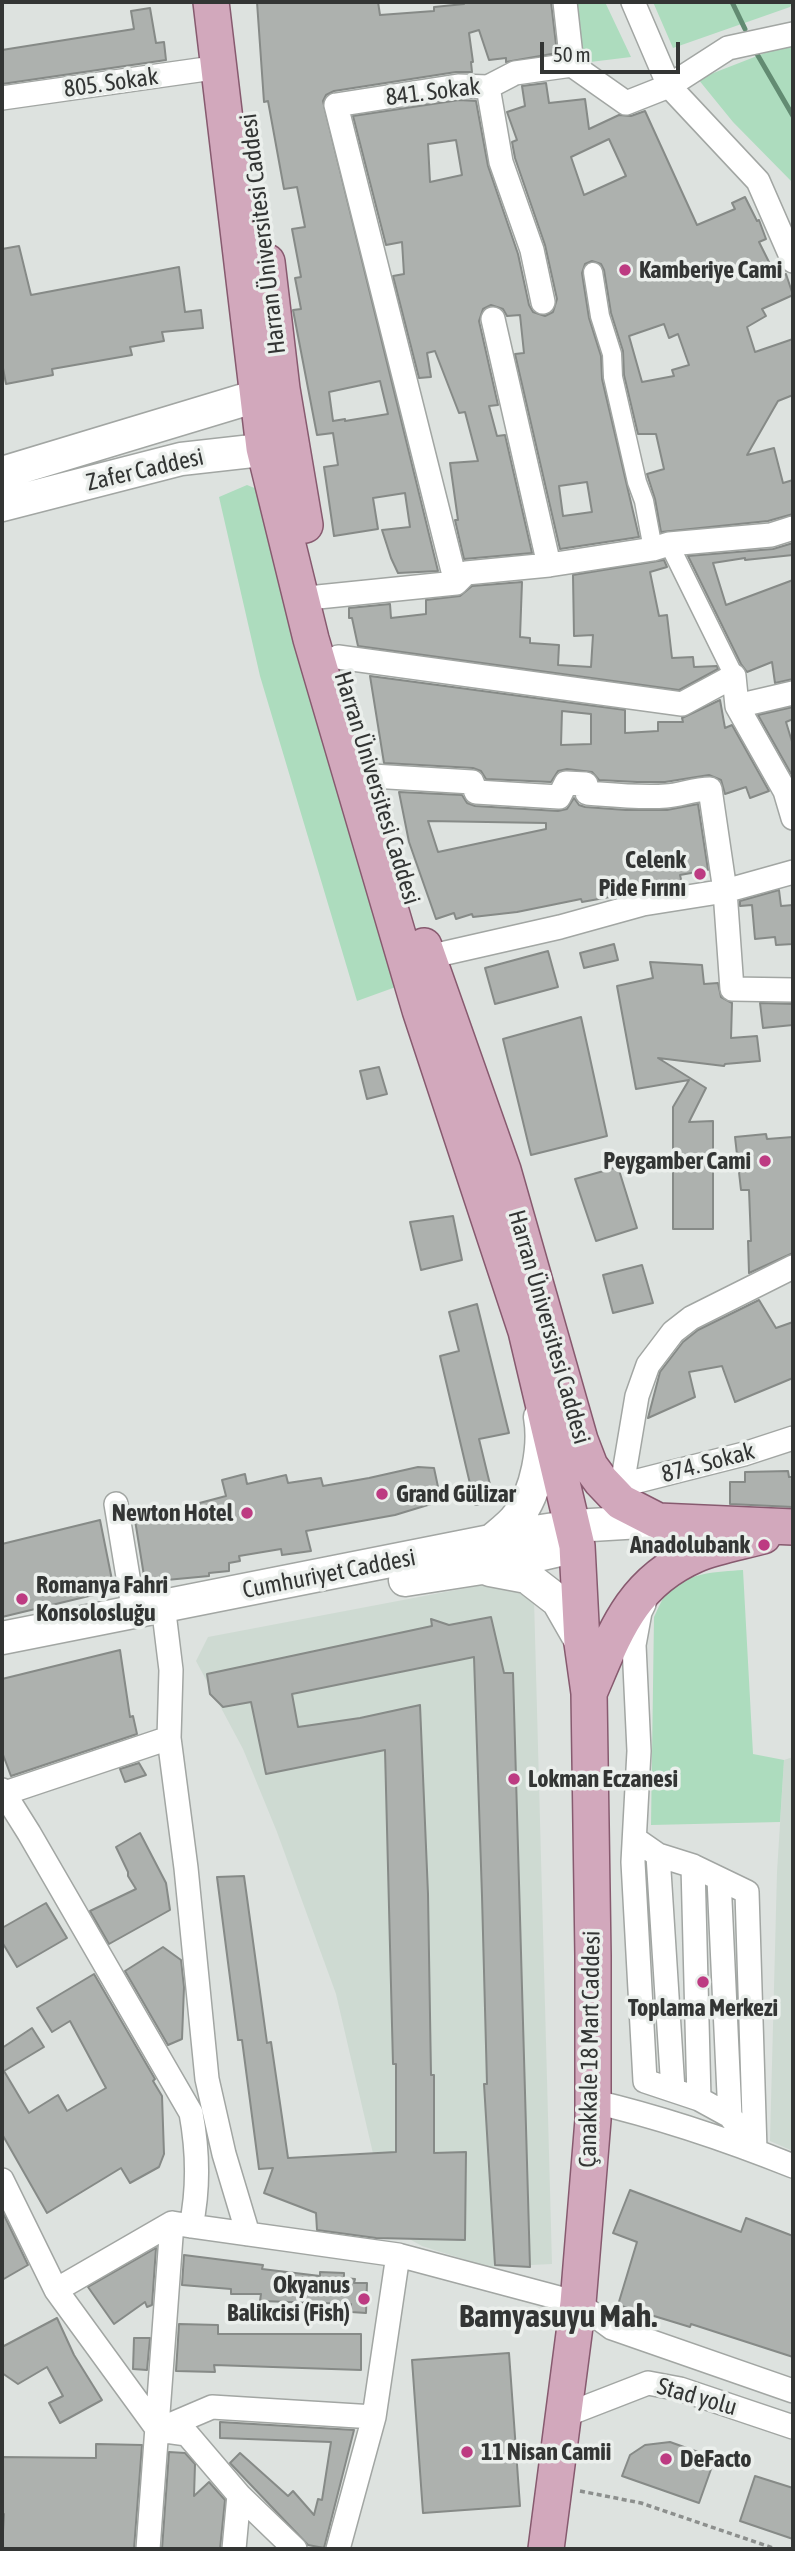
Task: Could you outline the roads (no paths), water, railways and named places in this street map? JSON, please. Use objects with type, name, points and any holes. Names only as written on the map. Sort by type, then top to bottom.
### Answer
[{"type":"main road","name":"Harran Üniversitesi Caddesi","points":[[211,2],[277,447],[311,639],[416,996],[529,1339],[575,1536]]},
{"type":"main road","name":"Harran Üniversitesi Caddesi","points":[[235,2],[270,392]]},
{"type":"main road","name":"Zafer Caddesi","points":[[2,473],[270,392]]},
{"type":"main road","name":"Harran Üniversitesi Caddesi","points":[[277,447],[318,597],[372,776],[428,957],[503,1170],[580,1440],[590,1466],[621,1502],[658,1521]]},
{"type":"main road","name":"Zafer Caddesi","points":[[2,505],[181,460],[277,447]]},
{"type":"main road","points":[[529,1339],[542,1430],[536,1471],[527,1502],[486,1555],[527,1577],[558,1601],[582,1643]]},
{"type":"main road","points":[[658,1521],[793,1527]]},
{"type":"main road","name":"Cumhuriyet Caddesi","points":[[2,1660],[165,1621],[658,1521]]},
{"type":"main road","points":[[589,1693],[619,1623],[634,1601],[653,1581],[677,1564],[698,1554],[793,1527]]},
{"type":"main road","name":"Çanakkale 18 Mart Caddesi","points":[[546,2549],[578,2303],[593,2120],[589,1693],[582,1643],[575,1536]]},
{"type":"main road","name":"Cumhuriyet Caddesi","points":[[2,1638],[134,1613],[486,1555]]},
{"type":"street","points":[[565,2],[572,65],[626,103],[669,86],[728,48],[793,34]]},
{"type":"street","points":[[633,2],[669,86],[758,181],[793,261]]},
{"type":"street","name":"841. Sokak","points":[[456,583],[336,105],[458,86],[488,87],[515,73],[572,65]]},
{"type":"street","name":"805. Sokak","points":[[2,98],[220,67]]},
{"type":"street","points":[[488,87],[501,162],[532,250],[542,302]]},
{"type":"street","points":[[593,272],[600,316],[612,354],[613,377],[637,482],[661,547],[734,676],[737,706],[785,791],[793,818]]},
{"type":"street","points":[[493,319],[549,565]]},
{"type":"street","points":[[318,597],[456,583],[466,573],[549,565],[661,547],[771,535],[793,528]]},
{"type":"street","points":[[338,657],[682,704],[734,676]]},
{"type":"street","points":[[737,706],[793,693]]},
{"type":"street","points":[[372,776],[472,782],[476,792],[559,797],[566,783],[586,784],[587,793],[641,797],[671,796],[695,789],[710,789],[725,891],[732,989],[793,990]]},
{"type":"street","points":[[428,957],[560,927],[643,904],[725,891],[793,872]]},
{"type":"street","name":"874. Sokak","points":[[793,1267],[691,1318],[673,1332],[648,1366],[637,1396],[622,1485],[744,1454],[793,1438]]},
{"type":"street","points":[[116,1504],[134,1613]]},
{"type":"street","points":[[653,1581],[640,1612],[634,1645],[639,1751],[633,1862],[645,2081],[699,2099],[730,2116],[755,2150]]},
{"type":"street","points":[[165,1621],[171,1670],[169,1738],[186,1868],[206,2079],[224,2154],[248,2234]]},
{"type":"street","points":[[56,2290],[181,2224],[196,2203],[197,2148],[191,2113],[29,1833],[2,1793],[169,1738]]},
{"type":"street","points":[[635,1839],[658,1855],[693,1866],[747,1892],[755,2150]]},
{"type":"street","points":[[658,1855],[673,2090]]},
{"type":"street","points":[[693,1866],[699,2099]]},
{"type":"street","points":[[719,1879],[730,2116]]},
{"type":"street","points":[[591,2102],[626,2109],[755,2150],[793,2166]]},
{"type":"street","points":[[2,2180],[56,2290],[158,2430],[187,2434],[239,2495],[295,2549]]},
{"type":"street","points":[[181,2224],[398,2255],[578,2303],[612,2328],[793,2390]]},
{"type":"street","points":[[148,2549],[181,2224]]},
{"type":"street","points":[[338,2549],[374,2417],[398,2255]]},
{"type":"street","name":"Stad yolu","points":[[563,2416],[648,2383],[680,2389],[793,2427]]},
{"type":"street","points":[[158,2430],[212,2407],[374,2417]]},
{"type":"street","points":[[234,2549],[239,2495]]},
{"type":"waterway","points":[[732,2],[745,29]]},
{"type":"waterway","points":[[757,54],[793,116]]},
{"type":"place","name":"Kamberiye Cami","points":[[625,270]]},
{"type":"place","name":"Celenk Pide Fırını","points":[[700,874]]},
{"type":"place","name":"Peygamber Cami","points":[[765,1161]]},
{"type":"place","name":"Grand Gülizar","points":[[382,1494]]},
{"type":"place","name":"Newton Hotel","points":[[247,1513]]},
{"type":"place","name":"Anadolubank","points":[[764,1545]]},
{"type":"place","name":"Romanya Fahri Konsolosluğu","points":[[22,1599]]},
{"type":"place","name":"Lokman Eczanesi","points":[[514,1779]]},
{"type":"place","name":"Toplama Merkezi","points":[[703,1982]]},
{"type":"place","name":"Okyanus Balikcisi (Fish)","points":[[364,2299]]},
{"type":"place","name":"11 Nisan Camii","points":[[467,2452]]},
{"type":"place","name":"DeFacto","points":[[666,2459]]},
{"type":"district","name":"Bamyasuyu Mah.","points":[[558,2317]]}]
